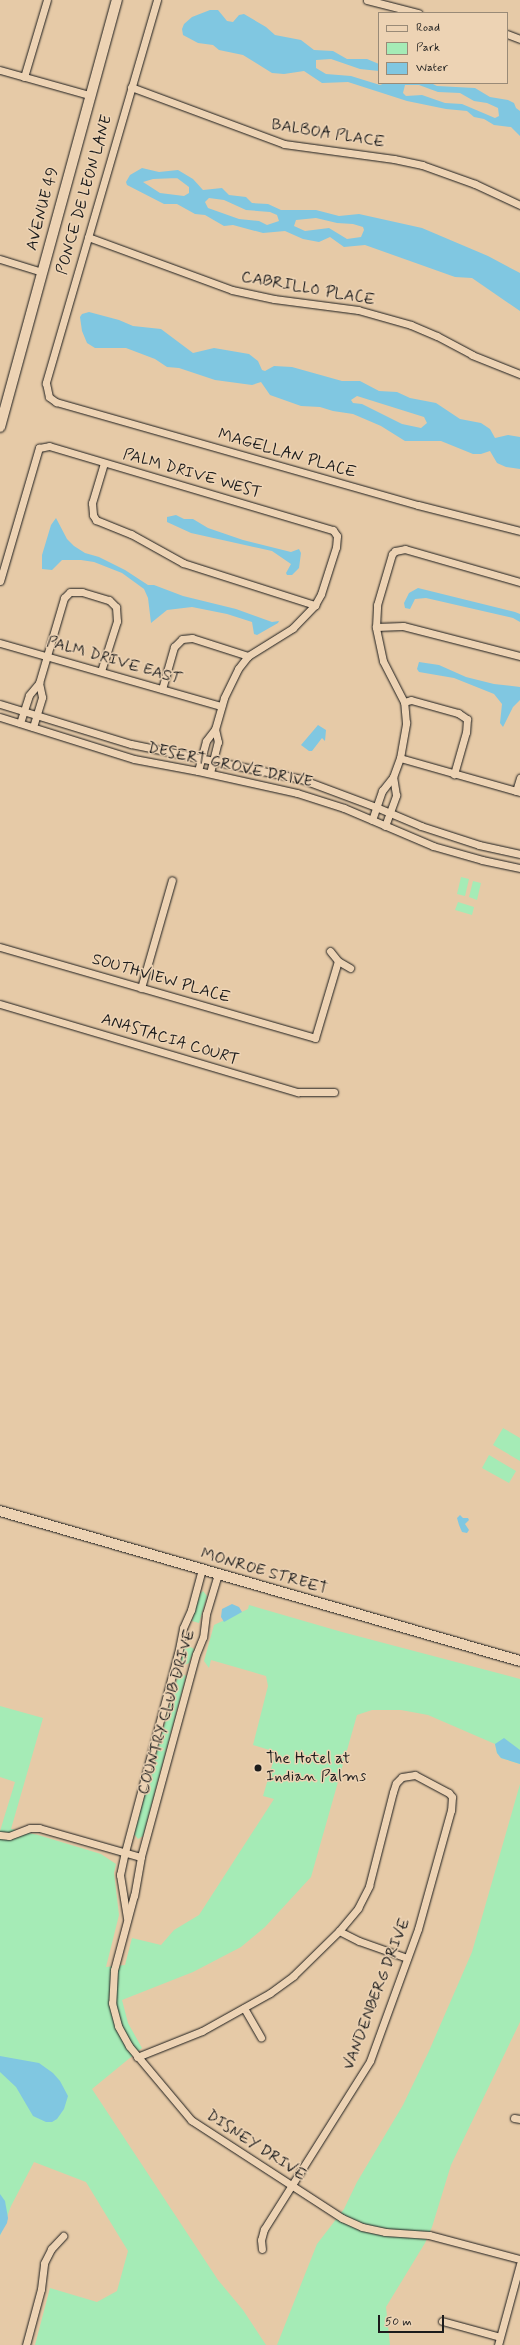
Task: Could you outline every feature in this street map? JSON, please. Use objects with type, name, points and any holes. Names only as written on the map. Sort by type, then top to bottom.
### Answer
[{"type":"main road","name":"AVENUE 49","points":[[0,427],[89,95],[117,0]]},
{"type":"main road","name":"MONROE STREET","points":[[0,1511],[520,1661]]},
{"type":"street","points":[[24,77],[47,0]]},
{"type":"street","name":"PONCE DE LEON LANE","points":[[49,397],[46,383],[156,0]]},
{"type":"street","points":[[367,0],[414,12]]},
{"type":"street","points":[[508,34],[520,38]]},
{"type":"street","points":[[0,70],[89,95]]},
{"type":"street","name":"BALBOA PLACE","points":[[131,87],[284,144],[394,159],[422,165],[475,184],[520,205]]},
{"type":"street","name":"CABRILLO PLACE","points":[[88,237],[232,290],[274,300],[358,310],[411,325],[437,336],[472,355],[520,374]]},
{"type":"street","points":[[0,259],[42,272]]},
{"type":"street","name":"MAGELLAN PLACE","points":[[49,397],[56,402],[395,499],[520,531]]},
{"type":"street","name":"PALM DRIVE WEST","points":[[0,580],[39,448],[49,446],[329,527],[336,533],[336,547],[316,605]]},
{"type":"street","points":[[104,463],[92,502],[93,515],[96,520],[131,534],[183,563],[316,605],[293,628],[248,656],[231,680],[221,706],[215,729],[206,741],[198,771]]},
{"type":"street","points":[[372,820],[382,791],[393,777],[400,758],[406,723],[404,702],[383,661],[376,627],[377,605],[390,559],[395,551],[409,550],[520,582]]},
{"type":"street","points":[[20,723],[29,695],[39,683],[64,598],[70,592],[82,592],[109,600],[114,603],[118,612],[101,671]]},
{"type":"street","points":[[376,627],[403,626],[520,656]]},
{"type":"street","points":[[162,689],[174,647],[182,639],[192,638],[248,656]]},
{"type":"street","name":"PALM DRIVE EAST","points":[[0,643],[221,706]]},
{"type":"street","points":[[33,727],[42,697],[39,683]]},
{"type":"street","points":[[404,702],[411,700],[458,713],[466,719],[464,737],[454,774]]},
{"type":"street","name":"DESERT GROVE DRIVE","points":[[0,704],[131,744],[301,779],[376,806],[421,826],[458,838],[520,854]]},
{"type":"street","name":"DESERT GROVE DRIVE","points":[[0,718],[134,759],[210,773],[291,791],[344,808],[385,826],[455,852],[520,868]]},
{"type":"street","points":[[210,773],[218,742],[215,729]]},
{"type":"street","points":[[400,758],[518,792],[520,778]]},
{"type":"street","points":[[385,826],[396,795],[393,777]]},
{"type":"street","points":[[141,988],[172,880]]},
{"type":"street","name":"SOUTHVIEW PLACE","points":[[0,947],[315,1038],[338,961]]},
{"type":"street","points":[[330,951],[338,961],[350,968]]},
{"type":"street","name":"ANASTACIA COURT","points":[[0,1004],[298,1092],[334,1092]]},
{"type":"street","name":"COUNTRY CLUB DRIVE","points":[[125,1852],[179,1649],[183,1628],[191,1610],[202,1569]]},
{"type":"street","name":"COUNTRY CLUB DRIVE","points":[[141,1857],[194,1659],[203,1637],[206,1614],[218,1574]]},
{"type":"street","name":"VANDENBERG DRIVE","points":[[262,2249],[261,2240],[264,2229],[366,2070],[422,1914],[451,1810],[452,1798],[445,1789],[420,1777],[408,1775],[402,1777],[396,1783],[368,1886],[358,1908],[339,1930]]},
{"type":"street","points":[[0,1835],[9,1836],[30,1828],[40,1828],[141,1857]]},
{"type":"street","name":"DISNEY DRIVE","points":[[125,1852],[120,1875],[127,1922]]},
{"type":"street","name":"DISNEY DRIVE","points":[[141,1857],[127,1922],[112,1980],[112,2003],[123,2037],[137,2057],[191,2120],[342,2218],[362,2227],[385,2232],[429,2235],[520,2259]]},
{"type":"street","points":[[137,2057],[190,2036],[282,1986],[339,1930],[359,1941],[407,1958]]},
{"type":"street","points":[[244,2008],[261,2038]]},
{"type":"street","points":[[26,2345],[41,2289],[44,2264],[52,2249],[63,2236]]},
{"type":"street","points":[[498,2345],[520,2264]]},
{"type":"street","points":[[442,2321],[500,2337]]},
{"type":"green space","points":[[461,877],[469,879],[465,896],[457,894]]},
{"type":"green space","points":[[473,881],[481,883],[477,900],[469,897]]},
{"type":"green space","points":[[458,902],[474,907],[472,915],[455,910]]},
{"type":"green space","points":[[503,1428],[520,1438],[520,1461],[493,1445]]},
{"type":"green space","points":[[489,1455],[516,1471],[509,1483],[482,1468]]},
{"type":"green space","points":[[203,1591],[207,1596],[199,1623],[192,1621],[200,1594]]},
{"type":"green space","points":[[249,1605],[342,1632],[520,1679],[520,1764],[501,1758],[497,1753],[495,1744],[428,1715],[401,1710],[372,1710],[357,1715],[311,1877],[265,1927],[241,1947],[193,1972],[122,2000],[128,2023],[142,2048],[92,2089],[218,2280],[243,2310],[266,2345],[35,2345],[50,2288],[97,2302],[117,2291],[128,2251],[86,2182],[34,2162],[11,2206],[0,2236],[0,1831],[15,1782],[0,1777],[0,1706],[43,1718],[11,1829],[38,1835],[101,1854],[116,1864],[114,1873],[119,1915],[106,1967],[125,1965],[132,1938],[161,1945],[174,1930],[199,1915],[274,1799],[263,1796],[276,1752],[253,1745],[268,1686],[266,1676],[211,1660],[209,1668],[204,1661],[214,1625],[248,1609]]},
{"type":"green space","points":[[187,1645],[194,1649],[189,1663],[184,1665],[181,1660],[185,1646]]},
{"type":"green space","points":[[179,1672],[186,1676],[143,1836],[138,1839],[134,1834]]},
{"type":"green space","points":[[520,1784],[520,2022],[451,2165],[432,2227],[425,2243],[386,2307],[390,2345],[277,2345],[317,2244],[344,2209],[357,2182],[403,2105],[429,2051],[472,1952]]},
{"type":"water","points":[[210,10],[218,10],[227,21],[233,22],[239,15],[244,14],[266,27],[275,35],[301,40],[314,50],[333,51],[347,59],[367,59],[378,64],[378,71],[360,69],[331,59],[316,60],[316,68],[326,74],[351,76],[380,85],[433,84],[437,86],[475,88],[490,97],[508,100],[514,103],[516,108],[520,111],[520,136],[511,127],[494,125],[484,119],[474,117],[467,111],[446,109],[407,101],[348,82],[322,83],[304,71],[284,74],[272,73],[243,55],[219,50],[213,45],[198,43],[183,35],[182,29],[184,24],[192,17]],"holes":[[[405,85],[419,85],[438,92],[460,93],[474,101],[487,103],[498,108],[499,116],[495,118],[462,104],[445,103],[422,95],[406,96],[403,93]]]},
{"type":"water","points":[[142,168],[159,172],[178,170],[193,179],[203,190],[222,188],[229,195],[246,197],[252,203],[268,204],[281,210],[316,210],[339,216],[359,214],[422,228],[488,256],[520,273],[520,311],[472,278],[455,277],[365,245],[344,247],[330,237],[319,242],[303,239],[285,231],[263,233],[233,225],[224,226],[205,215],[195,214],[177,204],[164,204],[127,185],[126,182],[130,175]],"holes":[[[177,178],[189,187],[189,193],[184,196],[160,193],[143,182],[153,179]],[[209,198],[224,200],[246,210],[270,212],[277,215],[279,221],[267,225],[259,221],[239,219],[208,208],[205,202]],[[316,218],[337,223],[353,224],[363,227],[364,230],[361,237],[347,239],[329,228],[305,231],[294,226],[296,220]]]},
{"type":"water","points":[[89,312],[119,320],[133,326],[161,329],[193,353],[214,348],[249,354],[258,361],[262,370],[265,371],[274,366],[292,367],[342,381],[360,381],[379,391],[397,392],[410,398],[436,403],[460,419],[481,423],[490,429],[495,438],[508,435],[520,437],[520,469],[506,467],[497,463],[490,451],[481,454],[473,454],[441,441],[405,441],[381,426],[353,414],[333,411],[320,407],[301,406],[270,395],[261,382],[252,385],[215,380],[179,368],[167,367],[155,359],[126,348],[95,348],[87,343],[82,331],[80,317],[82,314]],"holes":[[[357,396],[424,417],[427,423],[421,428],[402,424],[362,404],[353,403],[351,400]]]},
{"type":"water","points":[[176,515],[184,519],[193,519],[208,528],[243,540],[291,552],[299,549],[301,553],[299,568],[292,575],[287,575],[286,573],[291,564],[272,551],[191,533],[167,522],[167,517]]},
{"type":"water","points":[[56,518],[67,539],[74,546],[85,553],[99,557],[125,570],[148,585],[154,585],[183,596],[236,609],[272,622],[279,621],[257,635],[254,634],[252,622],[227,614],[192,607],[167,610],[151,623],[148,598],[144,589],[122,573],[94,562],[81,560],[62,560],[52,570],[42,569],[42,555],[51,525]]},
{"type":"water","points":[[418,588],[515,612],[520,614],[520,622],[513,618],[426,598],[415,599],[410,609],[405,608],[404,603],[409,593]]},
{"type":"water","points":[[419,662],[439,665],[466,677],[494,684],[520,687],[520,700],[513,707],[503,727],[500,723],[502,704],[494,694],[454,678],[419,672],[417,669]]},
{"type":"water","points":[[318,725],[326,730],[325,741],[322,738],[312,751],[309,751],[301,745]]},
{"type":"water","points":[[460,1515],[463,1518],[468,1518],[469,1520],[465,1524],[469,1530],[467,1533],[462,1532],[459,1525],[457,1518]]},
{"type":"water","points":[[232,1604],[239,1607],[242,1612],[224,1622],[221,1617],[222,1609]]},
{"type":"water","points":[[504,1738],[520,1750],[520,1764],[501,1758],[497,1753],[495,1744]]},
{"type":"water","points":[[0,2056],[39,2063],[53,2073],[60,2081],[68,2096],[64,2109],[57,2119],[52,2122],[46,2122],[33,2116],[16,2087],[0,2072]]},
{"type":"water","points":[[0,2194],[5,2201],[8,2218],[7,2223],[0,2235]]},
{"type":"place","name":"The Hotel at Indian Palms","points":[[258,1768]]}]
